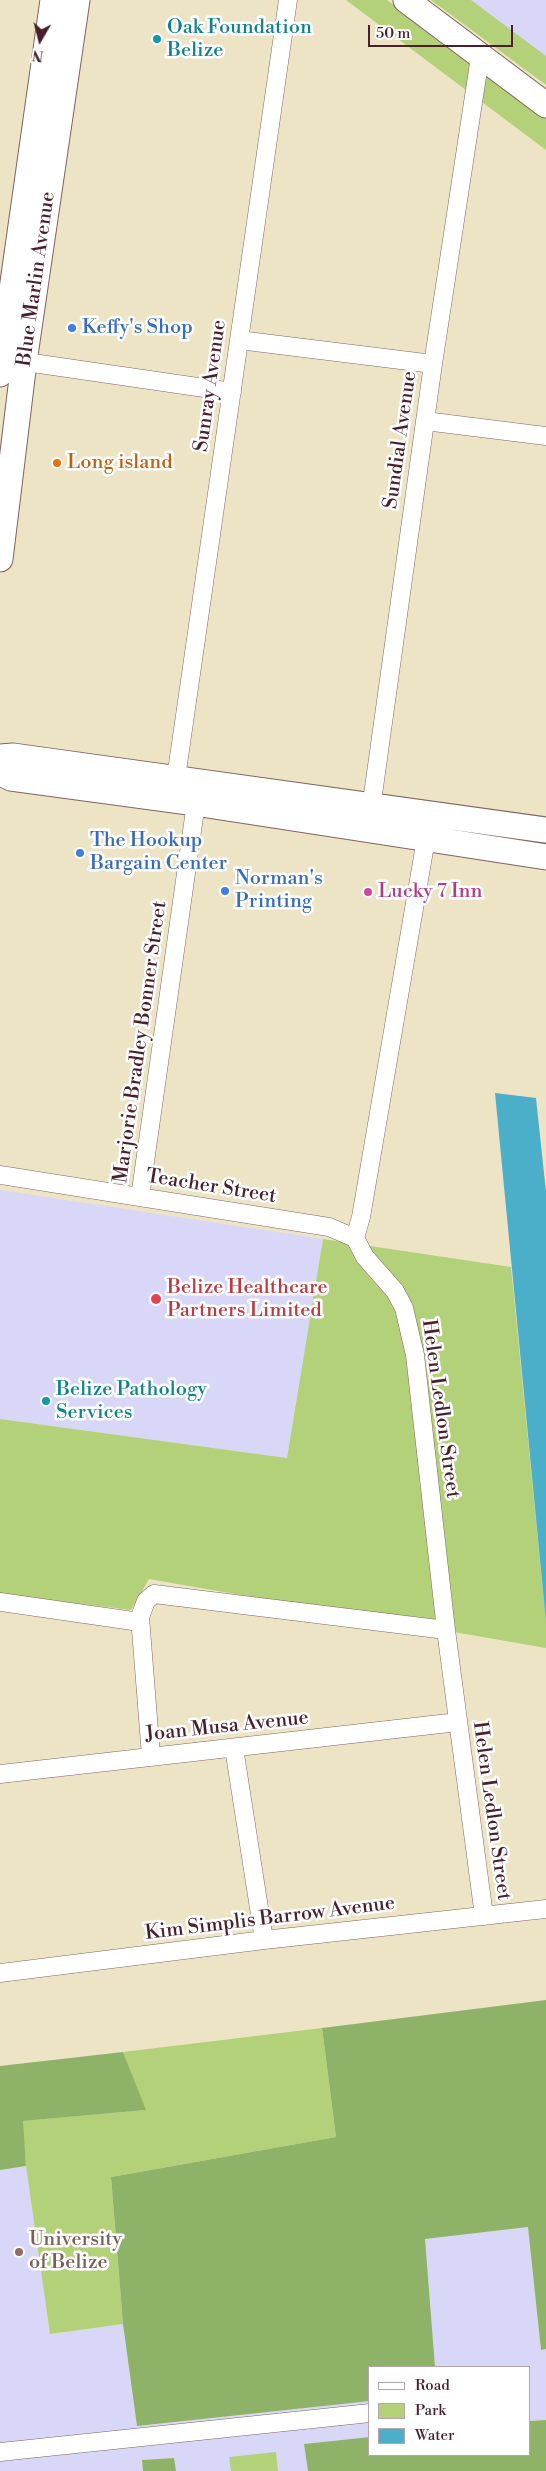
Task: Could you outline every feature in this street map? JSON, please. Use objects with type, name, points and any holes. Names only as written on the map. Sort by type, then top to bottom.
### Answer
[{"type":"street","name":"Blue Marlin Avenue","points":[[9,365],[4,315],[52,0]]},
{"type":"street","name":"Blue Marlin Avenue","points":[[0,559],[9,365],[77,0]]},
{"type":"street","name":"Sunray Avenue","points":[[176,778],[288,0]]},
{"type":"street","points":[[406,0],[546,105]]},
{"type":"street","name":"Sundial Avenue","points":[[368,829],[433,364],[480,57]]},
{"type":"street","points":[[239,340],[433,364]]},
{"type":"street","points":[[9,365],[232,392]]},
{"type":"street","points":[[425,422],[546,436]]},
{"type":"street","points":[[6,766],[176,778],[546,830]]},
{"type":"street","points":[[6,766],[196,803],[546,857]]},
{"type":"street","name":"Marjorie Bradley Bonner Street","points":[[140,1197],[196,803]]},
{"type":"street","points":[[354,1238],[361,1217],[426,838]]},
{"type":"street","name":"Teacher Street","points":[[0,1176],[328,1227],[354,1238]]},
{"type":"street","name":"Helen Ledlon Street","points":[[354,1238],[365,1257],[395,1291],[404,1308],[415,1355],[446,1630],[484,1916]]},
{"type":"street","points":[[152,1756],[140,1622],[143,1606],[154,1594],[446,1630]]},
{"type":"street","points":[[0,1602],[140,1622]]},
{"type":"street","name":"Joan Musa Avenue","points":[[0,1774],[458,1722]]},
{"type":"street","points":[[234,1748],[264,1940]]},
{"type":"street","name":"Kim Simplis Barrow Avenue","points":[[0,1973],[264,1940],[546,1909]]},
{"type":"street","points":[[0,2452],[368,2413]]},
{"type":"shaded area","points":[[471,0],[546,0],[546,56]]},
{"type":"shaded area","name":"Belize Healthcare Partners Limited","points":[[0,1190],[323,1239],[287,1458],[0,1419]]},
{"type":"shaded area","points":[[26,2166],[50,2334],[123,2324],[137,2426],[368,2401],[368,2437],[304,2444],[308,2471],[176,2471],[174,2458],[142,2460],[143,2471],[0,2471],[0,2170]]},
{"type":"shaded area","points":[[528,2227],[541,2349],[546,2349],[546,2420],[531,2421],[531,2366],[435,2366],[424,2239]]},
{"type":"green space","points":[[346,0],[387,0],[546,117],[546,150]]},
{"type":"green space","points":[[431,0],[471,0],[546,56],[546,85]]},
{"type":"green space","points":[[323,1239],[511,1267],[546,1622],[546,1648],[149,1579],[131,1610],[0,1594],[0,1419],[287,1458]]},
{"type":"green space","points":[[546,2000],[546,2349],[541,2350],[528,2227],[425,2239],[435,2366],[368,2366],[368,2401],[137,2426],[123,2324],[111,2177],[336,2137],[322,2028]]},
{"type":"green space","points":[[322,2028],[336,2137],[111,2177],[123,2324],[50,2334],[26,2166],[22,2121],[145,2110],[123,2052]]},
{"type":"green space","points":[[123,2052],[146,2110],[23,2121],[26,2166],[0,2170],[0,2066]]},
{"type":"green space","points":[[546,2420],[546,2471],[308,2471],[304,2444],[368,2437],[368,2456],[531,2456],[531,2421]]},
{"type":"green space","points":[[276,2452],[278,2471],[231,2471],[229,2457]]},
{"type":"green space","points":[[174,2458],[176,2471],[143,2471],[142,2460]]},
{"type":"water","points":[[495,1093],[536,1098],[546,1192],[546,1622]]},
{"type":"place","name":"Oak Foundation Belize","points":[[157,39]]},
{"type":"place","name":"Keffy's Shop","points":[[72,328]]},
{"type":"place","name":"Long island","points":[[57,463]]},
{"type":"place","name":"The Hookup Bargain Center","points":[[80,853]]},
{"type":"place","name":"Norman's Printing","points":[[225,891]]},
{"type":"place","name":"Lucky 7 Inn","points":[[368,892]]},
{"type":"place","name":"Belize Healthcare Partners Limited","points":[[156,1299]]},
{"type":"place","name":"Belize Pathology Services","points":[[46,1401]]},
{"type":"place","name":"University of Belize","points":[[19,2252]]}]
